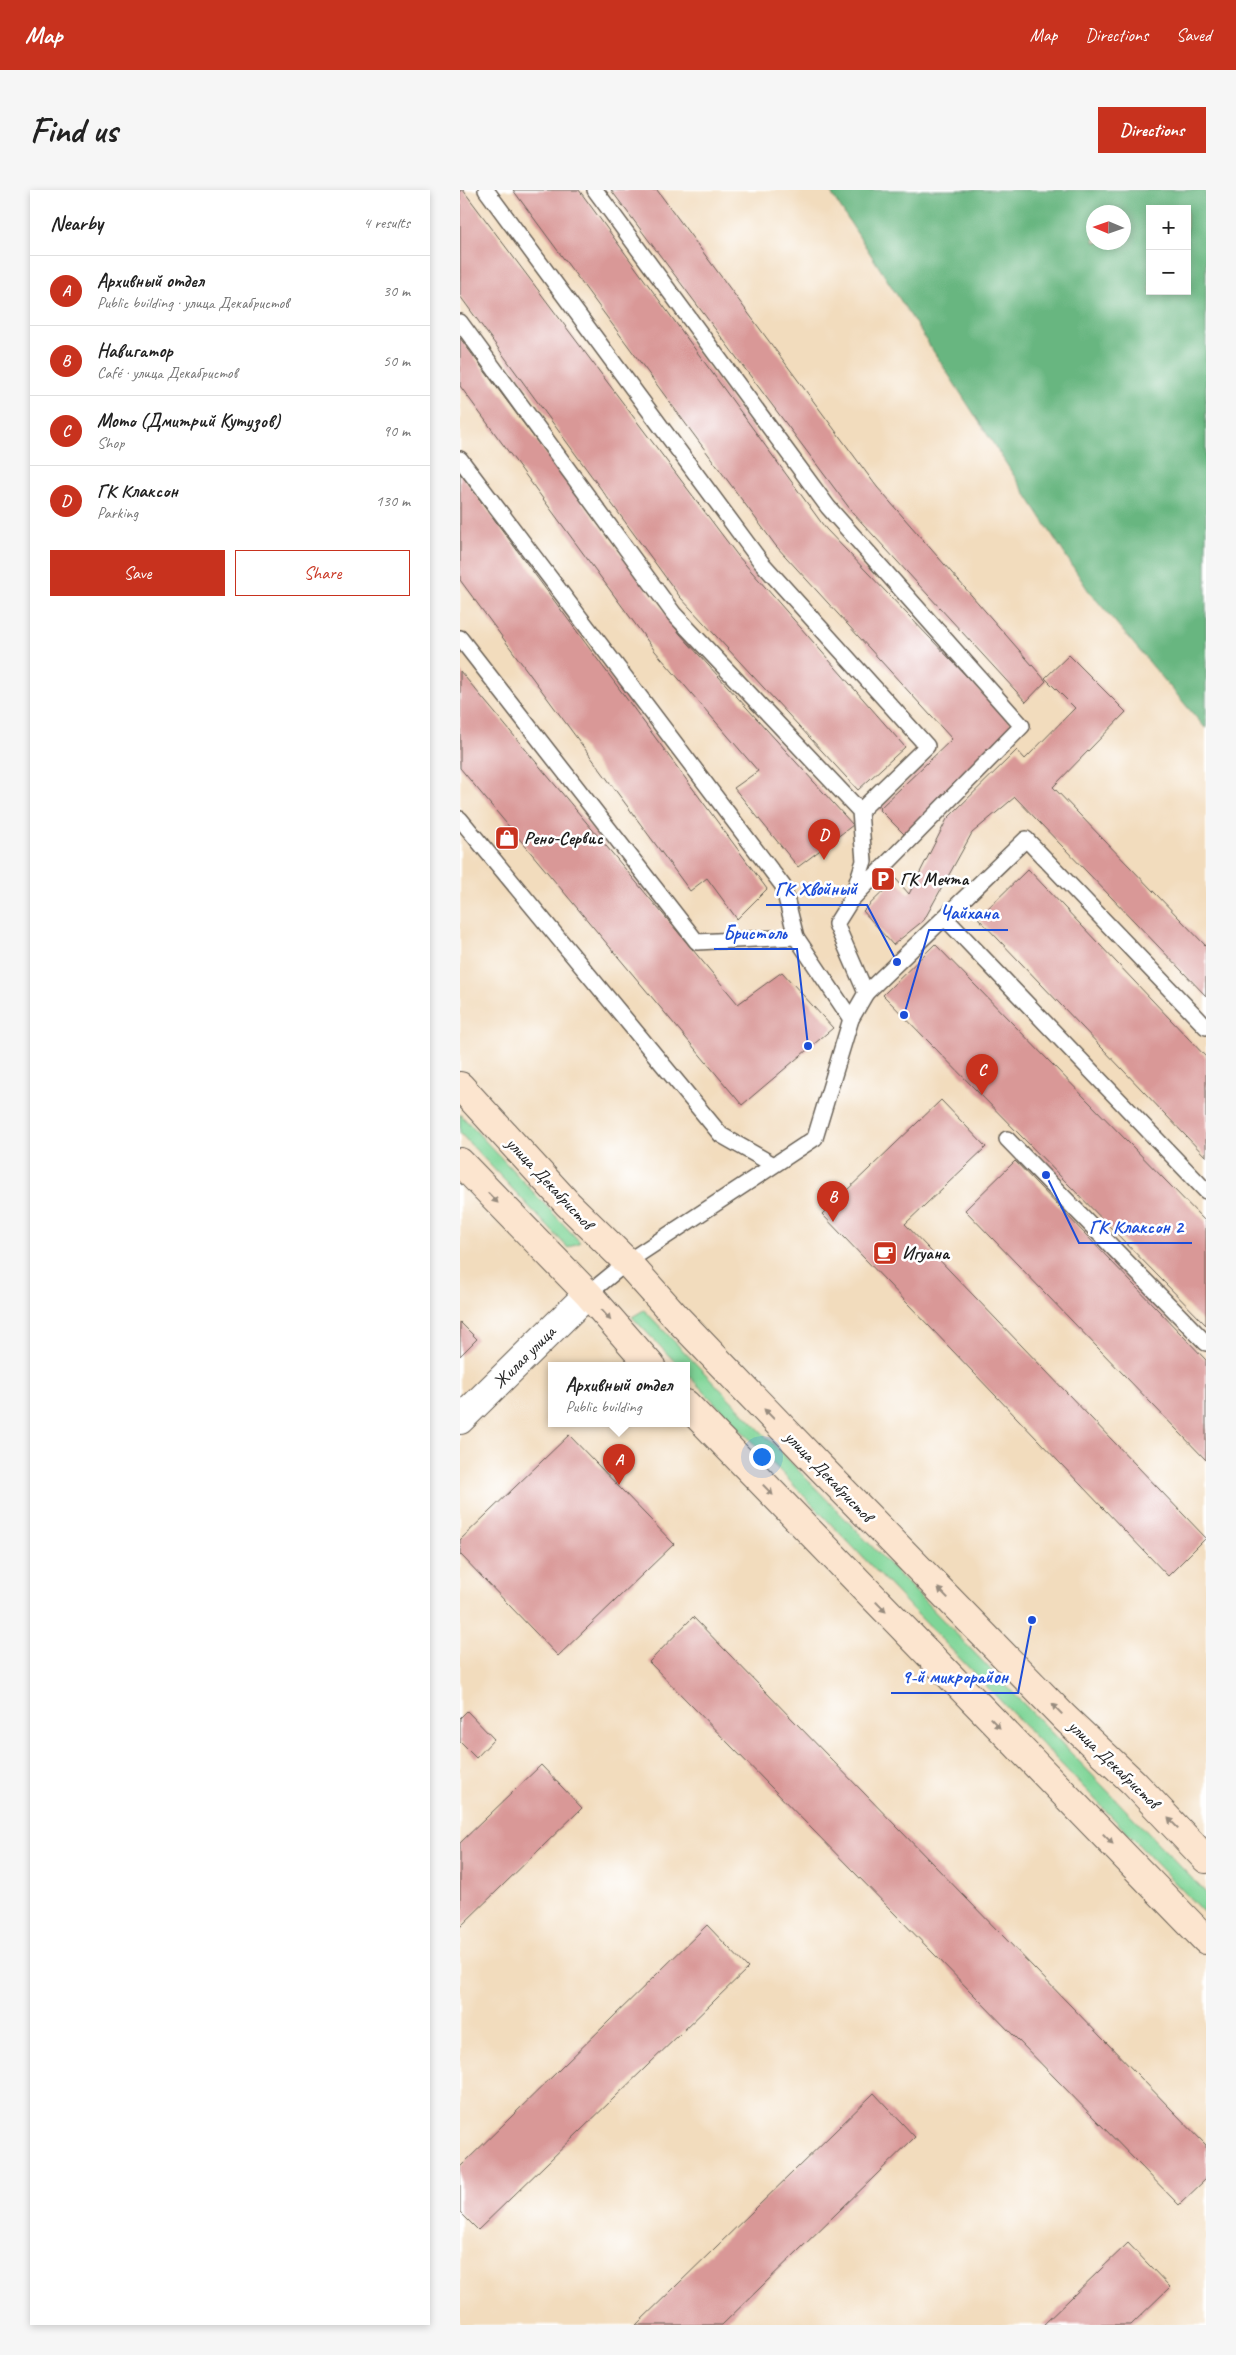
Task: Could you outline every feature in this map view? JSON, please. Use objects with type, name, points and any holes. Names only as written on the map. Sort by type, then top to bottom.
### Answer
[{"type":"street","name":"улица Декабристов","points":[[460,1086],[568,1204],[627,1262],[678,1319],[1065,1718],[1134,1783],[1206,1859]]},
{"type":"street","points":[[460,1162],[588,1294],[648,1362]]},
{"type":"street","name":"Жилая улица","points":[[460,1420],[588,1294]]},
{"type":"street","points":[[690,1408],[770,1493],[1206,1940]]},
{"type":"lane","points":[[486,190],[761,562],[927,746],[860,811]]},
{"type":"lane","points":[[595,190],[828,507],[1022,726],[851,900],[836,924],[866,993]]},
{"type":"lane","points":[[460,322],[674,614],[860,811],[864,861],[851,900]]},
{"type":"lane","points":[[460,459],[783,886],[796,937],[851,1019]]},
{"type":"lane","points":[[460,638],[697,942],[796,937]]},
{"type":"lane","points":[[460,819],[721,1135],[772,1164]]},
{"type":"lane","points":[[588,1294],[627,1262],[772,1164],[815,1138],[851,1019],[866,993],[1026,839],[1206,1027]]},
{"type":"lane","points":[[945,918],[1206,1191]]},
{"type":"lane","points":[[1007,1139],[1206,1344]]},
{"type":"green space","points":[[829,190],[1206,190],[1206,729],[1088,590]]},
{"type":"green space","points":[[460,1114],[580,1242],[568,1248],[460,1133]]},
{"type":"green space","points":[[644,1310],[1206,1893],[1206,1915],[690,1377],[690,1362],[675,1362],[632,1317]]},
{"type":"building","points":[[460,190],[463,190],[738,556],[905,747],[858,790],[680,597],[460,296]]},
{"type":"building","points":[[513,190],[579,190],[826,529],[1014,726],[907,837],[879,809],[952,739],[776,546]]},
{"type":"building","points":[[611,190],[657,190],[877,487],[1046,681],[1026,702],[853,513]]},
{"type":"building","points":[[460,338],[680,634],[853,825],[798,867],[734,788],[758,771],[655,651],[460,386]]},
{"type":"building","points":[[460,473],[767,889],[737,919],[707,878],[690,891],[460,580]]},
{"type":"building","points":[[1069,655],[1126,712],[1053,787],[1206,946],[1206,996],[1015,797],[972,833],[924,920],[893,945],[863,911],[896,879],[909,894],[947,819],[1017,750],[1025,759],[1075,708],[1045,678]]},
{"type":"building","points":[[460,671],[738,1004],[782,972],[833,1028],[742,1105],[460,768]]},
{"type":"building","points":[[1028,869],[1206,1057],[1206,1157],[978,918]]},
{"type":"building","points":[[935,944],[1206,1222],[1206,1325],[883,995]]},
{"type":"building","points":[[941,1100],[986,1147],[905,1224],[1206,1538],[1168,1576],[822,1214]]},
{"type":"building","points":[[1015,1161],[1206,1360],[1206,1460],[965,1210]]},
{"type":"building","points":[[460,1322],[477,1339],[460,1356]]},
{"type":"building","points":[[569,1435],[674,1544],[558,1656],[460,1554],[460,1540]]},
{"type":"building","points":[[693,1617],[1206,2145],[1206,2179],[1179,2205],[649,1662]]},
{"type":"building","points":[[467,1711],[494,1739],[476,1758],[460,1742],[460,1718]]},
{"type":"building","points":[[541,1765],[582,1808],[460,1927],[460,1843]]},
{"type":"building","points":[[707,1925],[748,1968],[478,2230],[460,2212],[460,2167]]},
{"type":"building","points":[[874,2093],[915,2137],[722,2325],[636,2325]]},
{"type":"building","points":[[1128,2243],[1170,2287],[1131,2325],[1043,2325]]},
{"type":"place","name":"Рено-Сервис","points":[[507,838]]},
{"type":"place","name":"ГК Клаксон","points":[[824,860]]},
{"type":"place","name":"ГК Мечта","points":[[883,879]]},
{"type":"place","name":"ГК Хвойный","points":[[897,962]]},
{"type":"place","name":"Чайхана","points":[[904,1015]]},
{"type":"place","name":"Бристоль","points":[[808,1046]]},
{"type":"place","name":"Мото (Дмитрий Кутузов)","points":[[982,1095]]},
{"type":"place","name":"ГК Клаксон 2","points":[[1046,1175]]},
{"type":"place","name":"Навигатор","points":[[833,1222]]},
{"type":"place","name":"Игуана","points":[[885,1253]]},
{"type":"place","name":"Архивный отдел","points":[[619,1485]]},
{"type":"place","name":"9-й микрорайон","points":[[1032,1620]]}]
